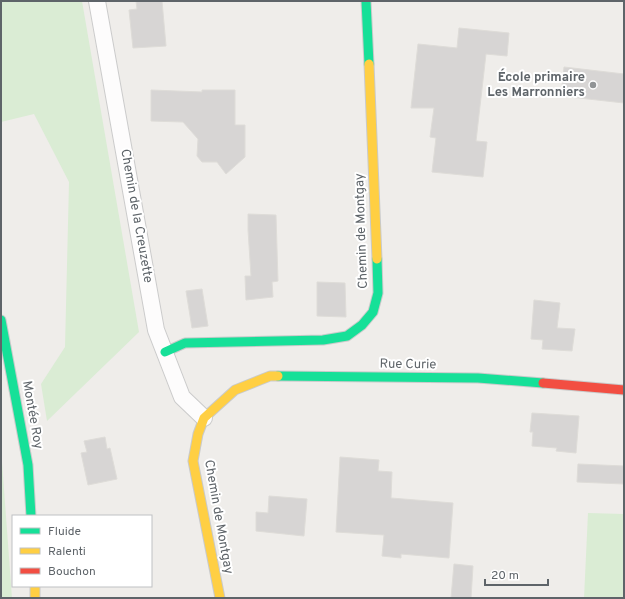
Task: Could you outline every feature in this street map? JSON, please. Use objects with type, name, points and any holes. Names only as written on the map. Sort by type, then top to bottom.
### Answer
[{"type":"street","name":"Chemin de la Creuzette","points":[[97,1],[156,330],[182,397],[204,418]]},
{"type":"street","name":"Chemin de Montgay","points":[[165,352],[185,343],[323,340],[347,336],[362,325],[373,312],[378,293],[366,1]]},
{"type":"street","name":"Montée Roy","points":[[1,320],[28,465],[31,515]]},
{"type":"street","name":"Rue Curie","points":[[204,418],[235,390],[270,376],[478,378],[624,390]]},
{"type":"street","name":"Chemin de Montgay","points":[[204,418],[198,434],[193,461],[220,598]]},
{"type":"street","points":[[35,587],[35,598]]},
{"type":"green space","points":[[1,1],[82,1],[139,332],[47,421],[41,384],[65,347],[69,182],[34,114],[1,122]]},
{"type":"green space","points":[[1,458],[2,462],[12,598],[1,598]]},
{"type":"green space","points":[[588,513],[624,514],[624,598],[584,598]]},
{"type":"building","points":[[136,1],[162,1],[166,46],[133,48],[129,10],[137,9]]},
{"type":"building","points":[[459,28],[509,33],[507,56],[486,54],[476,141],[487,142],[483,177],[432,172],[436,138],[430,137],[434,108],[411,108],[418,44],[457,48]]},
{"type":"building","name":"École primaire Les Marronniers","points":[[564,67],[624,74],[624,103],[561,96]]},
{"type":"building","points":[[151,90],[202,92],[202,90],[235,90],[235,125],[245,125],[245,157],[226,174],[217,162],[202,162],[197,156],[198,139],[183,122],[151,121]]},
{"type":"building","points":[[248,214],[276,215],[278,281],[272,282],[273,297],[246,300],[245,276],[251,276]]},
{"type":"building","points":[[317,282],[345,283],[346,317],[317,316]]},
{"type":"building","points":[[202,289],[208,326],[192,328],[186,291]]},
{"type":"building","points":[[534,300],[560,303],[557,328],[575,329],[572,351],[542,349],[543,340],[531,339]]},
{"type":"building","points":[[532,413],[579,416],[576,453],[556,451],[557,448],[532,446],[533,432],[530,432]]},
{"type":"building","points":[[105,437],[107,449],[110,448],[117,479],[88,485],[81,453],[87,452],[84,441]]},
{"type":"building","points":[[340,457],[379,460],[378,471],[392,472],[391,498],[453,503],[449,558],[401,554],[401,558],[382,556],[384,535],[336,532]]},
{"type":"building","points":[[578,464],[624,466],[624,484],[577,482]]},
{"type":"building","points":[[269,496],[307,499],[304,536],[256,531],[256,512],[268,513]]},
{"type":"building","points":[[454,564],[473,566],[471,598],[451,598]]},
{"type":"traffic: fast","points":[[366,1],[369,64]]},
{"type":"traffic: fast","points":[[165,352],[185,343],[323,340],[347,336],[362,325],[373,312],[378,293],[377,259]]},
{"type":"traffic: fast","points":[[1,320],[28,465],[31,515]]},
{"type":"traffic: fast","points":[[278,376],[478,378],[543,383]]},
{"type":"traffic: slow","points":[[369,64],[377,259]]},
{"type":"traffic: slow","points":[[220,598],[193,461],[198,434],[204,418],[235,390],[270,376],[278,376]]},
{"type":"traffic: slow","points":[[35,587],[35,598]]},
{"type":"traffic: jam","points":[[543,383],[624,390]]},
{"type":"place","name":"École primaire Les Marronniers","points":[[593,85]]}]
